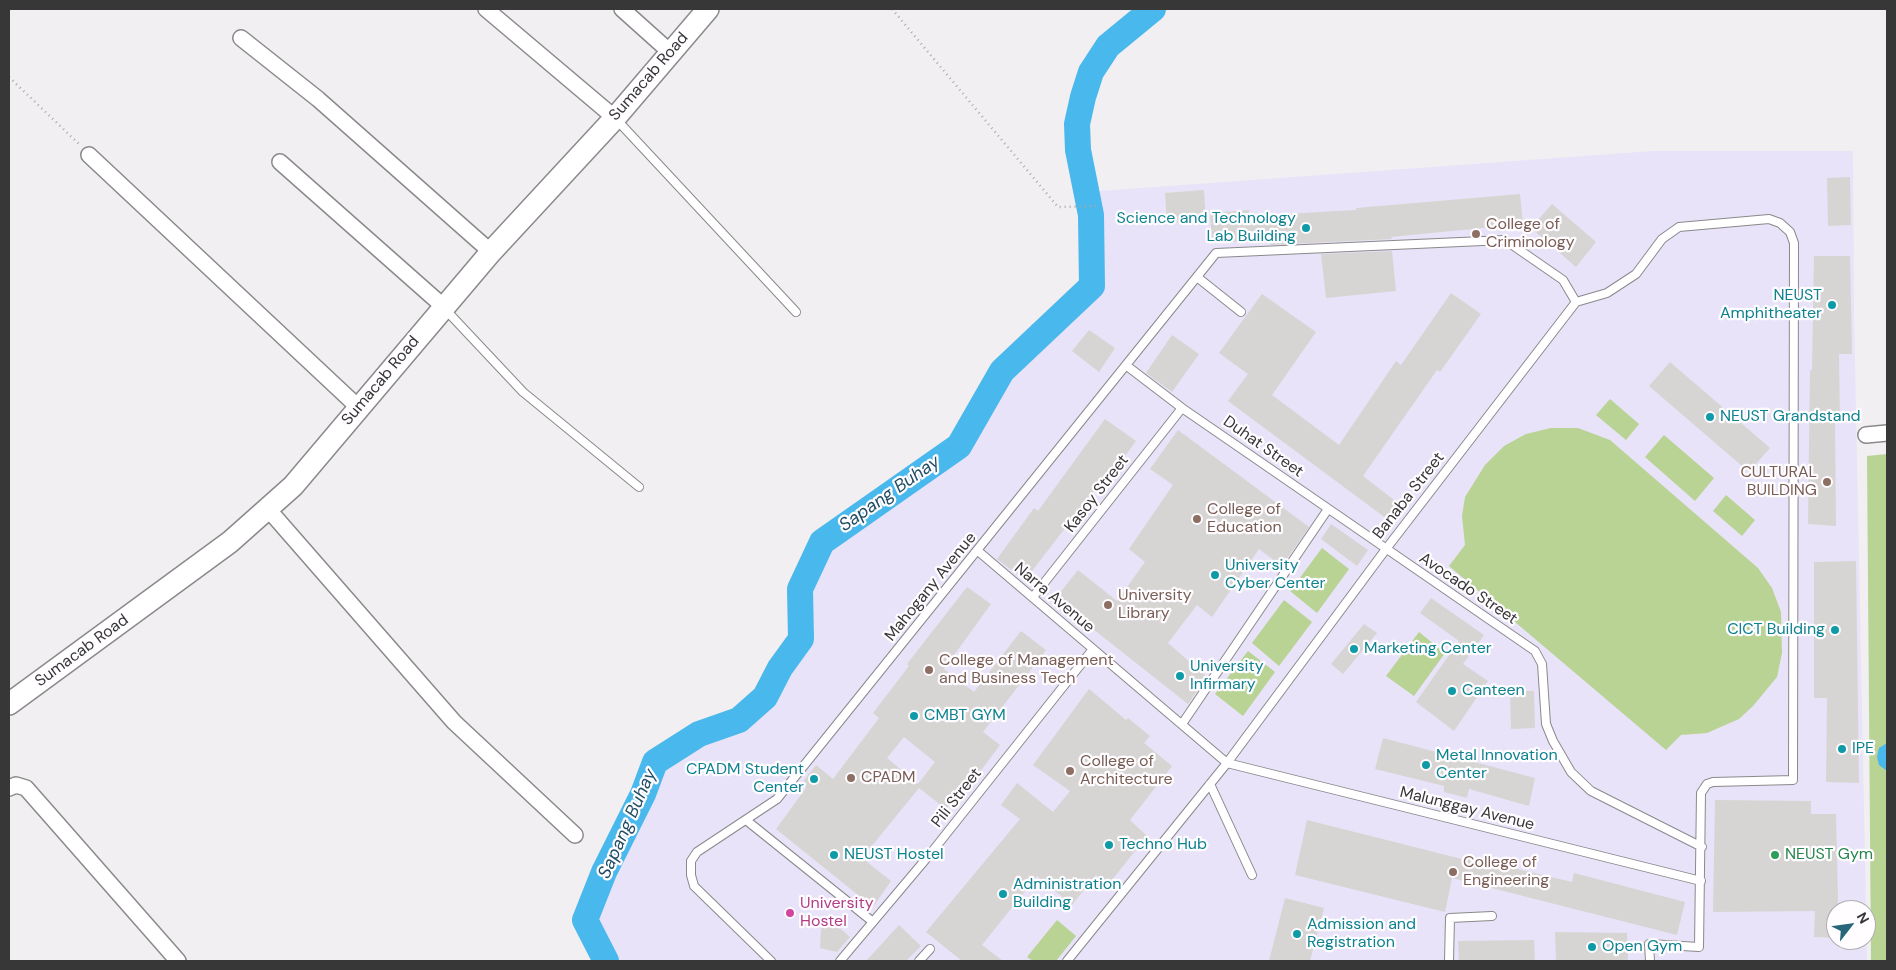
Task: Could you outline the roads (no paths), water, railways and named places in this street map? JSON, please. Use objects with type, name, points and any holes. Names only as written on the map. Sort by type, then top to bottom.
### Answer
[{"type":"main road","name":"Sumacab Road","points":[[9,704],[230,542],[293,486],[491,252],[615,118],[708,9]]},
{"type":"street","points":[[486,9],[615,118]]},
{"type":"street","points":[[622,9],[670,52]]},
{"type":"street","points":[[241,38],[318,99],[491,252]]},
{"type":"street","points":[[89,155],[358,407]]},
{"type":"street","points":[[280,162],[444,307]]},
{"type":"street","points":[[1866,435],[1887,433]]},
{"type":"street","points":[[268,509],[454,722],[575,835]]},
{"type":"street","points":[[9,788],[16,785],[26,788],[178,961]]},
{"type":"lane","points":[[615,118],[796,312]]},
{"type":"lane","points":[[1576,302],[1607,293],[1636,274],[1662,238],[1679,227],[1769,219],[1780,223],[1790,232],[1794,243],[1793,780],[1713,782],[1707,784],[1701,793],[1702,847],[1698,947],[1649,944],[1650,961]]},
{"type":"lane","name":"Mahogany Avenue","points":[[771,961],[694,886],[691,875],[691,861],[698,852],[777,798],[978,551],[1216,253],[1505,240],[1563,280],[1576,302]]},
{"type":"lane","points":[[1197,277],[1241,312]]},
{"type":"lane","name":"Banaba Street","points":[[1067,961],[1227,763],[1386,549],[1576,302]]},
{"type":"lane","points":[[444,307],[523,392],[639,487]]},
{"type":"lane","name":"Duhat Street","points":[[1126,366],[1182,408],[1386,549]]},
{"type":"lane","name":"Kasoy Street","points":[[1033,597],[1182,408]]},
{"type":"lane","points":[[1182,724],[1328,509]]},
{"type":"lane","name":"Avocado Street","points":[[1386,549],[1535,652],[1542,664],[1546,724],[1553,741],[1571,772],[1591,791],[1702,847]]},
{"type":"lane","name":"Narra Avenue","points":[[978,551],[1227,763]]},
{"type":"lane","name":"Pili Street","points":[[840,961],[1093,650]]},
{"type":"lane","name":"Malunggay Avenue","points":[[1227,763],[1701,881]]},
{"type":"lane","points":[[1210,784],[1252,875]]},
{"type":"lane","points":[[746,820],[873,922]]},
{"type":"lane","points":[[1448,961],[1450,918],[1492,916]]},
{"type":"lane","points":[[919,961],[930,949]]},
{"type":"water","points":[[1887,743],[1887,771],[1879,765],[1877,757],[1879,748]]},
{"type":"waterway","name":"Sapang Buhay","points":[[606,961],[585,920],[604,872],[643,794],[655,762],[699,734],[739,720],[765,697],[780,668],[801,639],[800,589],[822,542],[959,446],[1002,371],[1092,286],[1091,215],[1078,150],[1077,124],[1091,72],[1108,46],[1153,9]]},
{"type":"place","name":"Science and Technology Lab Building","points":[[1306,228]]},
{"type":"place","name":"College of Criminology","points":[[1476,234]]},
{"type":"place","name":"NEUST Amphitheater","points":[[1832,305]]},
{"type":"place","name":"NEUST Grandstand","points":[[1710,417]]},
{"type":"place","name":"CULTURAL BUILDING","points":[[1827,482]]},
{"type":"place","name":"College of Education","points":[[1197,519]]},
{"type":"place","name":"University Cyber Center","points":[[1215,575]]},
{"type":"place","name":"University Library","points":[[1108,605]]},
{"type":"place","name":"CICT Building","points":[[1835,630]]},
{"type":"place","name":"Marketing Center","points":[[1354,649]]},
{"type":"place","name":"College of Management and Business Tech","points":[[929,670]]},
{"type":"place","name":"University Infirmary","points":[[1180,676]]},
{"type":"place","name":"Canteen","points":[[1452,691]]},
{"type":"place","name":"CMBT GYM","points":[[914,716]]},
{"type":"place","name":"IPE","points":[[1842,749]]},
{"type":"place","name":"Metal Innovation Center","points":[[1426,765]]},
{"type":"place","name":"College of Architecture","points":[[1070,771]]},
{"type":"place","name":"CPADM","points":[[851,778]]},
{"type":"place","name":"CPADM Student Center","points":[[814,779]]},
{"type":"place","name":"Techno Hub","points":[[1109,845]]},
{"type":"place","name":"NEUST Hostel","points":[[834,855]]},
{"type":"place","name":"NEUST Gym","points":[[1775,855]]},
{"type":"place","name":"College of Engineering","points":[[1453,872]]},
{"type":"place","name":"Administration Building","points":[[1003,894]]},
{"type":"place","name":"University Hostel","points":[[790,913]]},
{"type":"place","name":"Admission and Registration","points":[[1297,934]]},
{"type":"place","name":"Open Gym","points":[[1592,947]]}]
